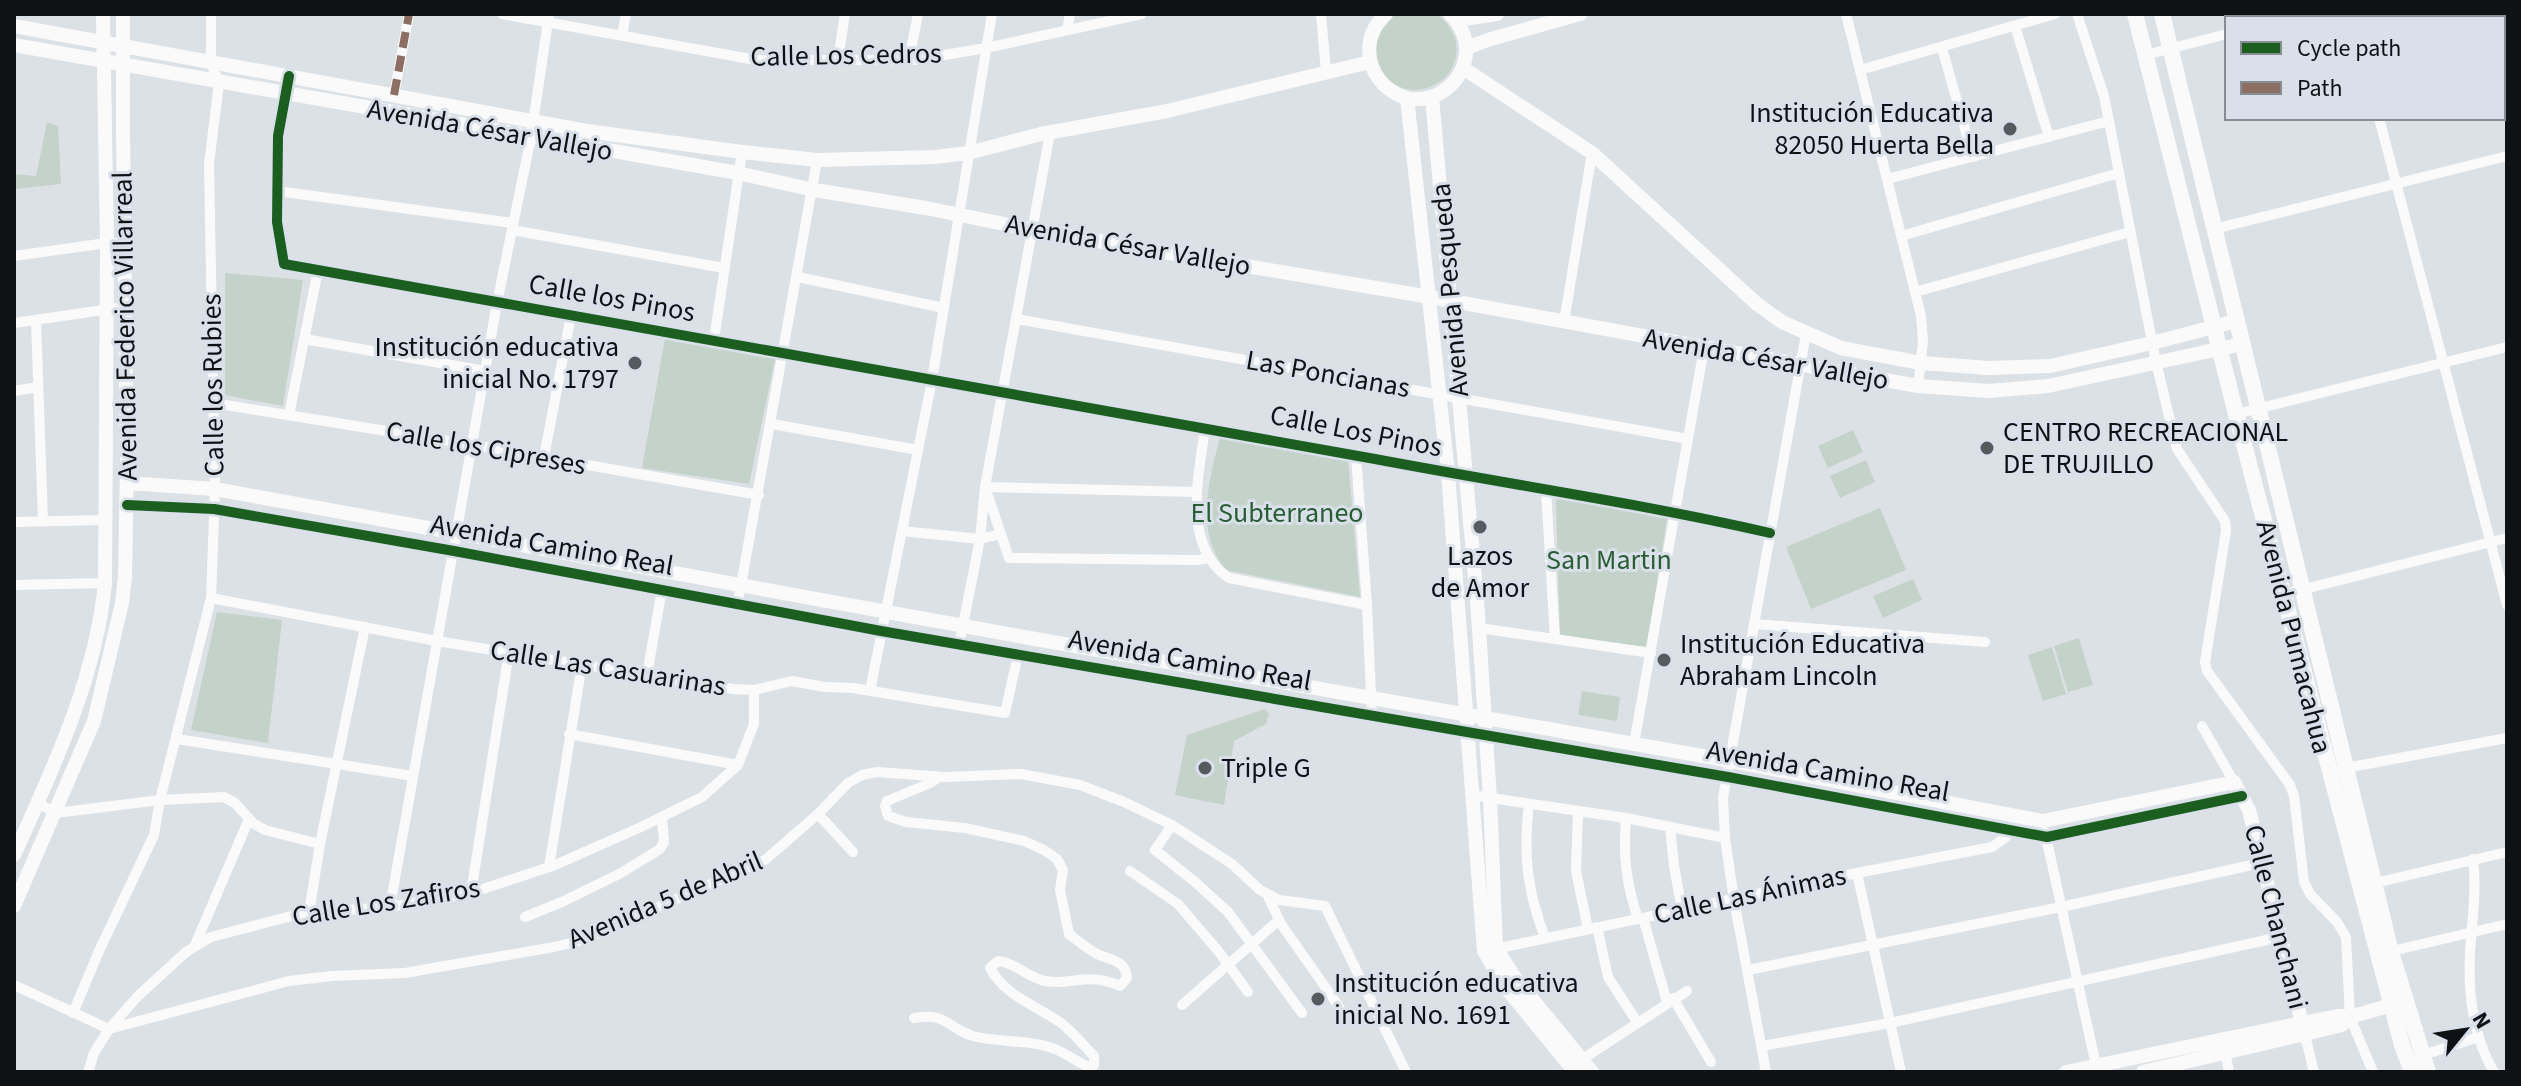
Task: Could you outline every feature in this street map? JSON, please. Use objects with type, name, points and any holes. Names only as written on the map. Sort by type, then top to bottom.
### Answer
[{"type":"main road","name":"Avenida Federico Villarreal","points":[[15,852],[80,696],[103,604],[107,243],[103,14]]},
{"type":"main road","name":"Avenida Federico Villarreal","points":[[14,906],[56,813],[100,701],[122,603],[127,505],[123,14]]},
{"type":"main road","points":[[1386,14],[1372,33],[1370,62],[1387,88],[1407,98],[1432,97],[1456,81],[1463,68],[1466,48],[1461,28],[1453,17]]},
{"type":"main road","points":[[1453,17],[1497,14]]},
{"type":"main road","points":[[1466,48],[1580,14]]},
{"type":"main road","name":"Avenida Pumacahua","points":[[2135,14],[2329,771],[2385,953],[2414,1063],[2428,1072]]},
{"type":"main road","name":"Avenida Pumacahua","points":[[2162,14],[2375,883],[2385,953]]},
{"type":"main road","name":"Avenida César Vallejo","points":[[14,26],[534,122],[817,160],[935,157],[968,153],[1050,133],[1167,111],[1370,62]]},
{"type":"main road","name":"Avenida César Vallejo","points":[[14,45],[738,173],[1033,230],[1449,300],[1918,386],[1989,391],[2048,386],[2242,344]]},
{"type":"main road","name":"Avenida César Vallejo","points":[[1463,68],[1592,153],[1757,304],[1782,322],[1841,348],[1921,363],[1989,368],[2050,366],[2236,321]]},
{"type":"main road","points":[[347,105],[350,87]]},
{"type":"main road","name":"Avenida Pesqueda","points":[[1432,97],[1479,628],[1490,798],[1490,950]]},
{"type":"main road","name":"Avenida Pesqueda","points":[[1407,98],[1448,473],[1471,795],[1490,950],[1503,984],[1572,1068],[1592,1072]]},
{"type":"main road","points":[[418,116],[422,100]]},
{"type":"main road","points":[[104,131],[123,132]]},
{"type":"main road","points":[[1989,368],[1989,391]]},
{"type":"main road","name":"Avenida Camino Real","points":[[127,483],[215,489],[1465,713],[1731,761],[2045,829],[2234,782]]},
{"type":"main road","name":"Avenida Camino Real","points":[[127,505],[214,509],[738,602],[959,645],[1728,777],[2009,829],[2045,829],[2242,796]]},
{"type":"main road","points":[[1457,600],[1477,599]]},
{"type":"main road","points":[[80,696],[100,701]]},
{"type":"main road","name":"Calle Chanchani","points":[[2234,782],[2249,810],[2304,1029]]},
{"type":"main road","points":[[2066,1072],[2097,1069],[2304,1029],[2342,1025],[2350,1017],[2398,1003]]},
{"type":"main road","points":[[2143,1072],[2224,1046]]},
{"type":"street","name":"Calle los Rubies","points":[[73,1013],[154,835],[211,598],[215,489],[209,164],[219,83],[211,63],[211,14]]},
{"type":"street","points":[[394,95],[409,14]]},
{"type":"street","name":"Calle Los Cedros","points":[[502,14],[548,18],[756,60],[909,60],[986,48],[1142,14]]},
{"type":"street","points":[[622,35],[626,14]]},
{"type":"street","points":[[838,60],[845,14]]},
{"type":"street","points":[[909,60],[918,14]]},
{"type":"street","points":[[870,691],[932,380],[992,14]]},
{"type":"street","points":[[1067,30],[1070,14]]},
{"type":"street","points":[[1321,14],[1326,72]]},
{"type":"street","points":[[1846,14],[1921,316],[1923,342],[1918,386]]},
{"type":"street","points":[[1860,70],[2055,14]]},
{"type":"street","points":[[2077,14],[2104,96],[2152,343],[2177,449],[2225,521],[2205,662],[2207,671],[2290,785],[2304,882],[2310,894],[2337,922],[2346,937],[2350,1017],[2373,1072]]},
{"type":"street","points":[[390,907],[497,303],[534,122],[548,18]]},
{"type":"street","points":[[2015,26],[2049,137]]},
{"type":"street","points":[[2145,55],[2225,35]]},
{"type":"street","points":[[1942,48],[1973,157]]},
{"type":"street","points":[[289,76],[278,136],[277,191],[512,226],[724,268]]},
{"type":"street","points":[[2380,120],[2507,605]]},
{"type":"street","points":[[1887,179],[2109,121]]},
{"type":"street","points":[[959,645],[1050,133]]},
{"type":"street","points":[[714,340],[742,152]]},
{"type":"street","points":[[1564,322],[1592,153]]},
{"type":"street","points":[[2214,229],[2507,156]]},
{"type":"street","points":[[738,602],[817,160]]},
{"type":"street","points":[[1901,236],[2119,173]]},
{"type":"street","name":"Calle los Pinos","points":[[277,191],[277,222],[284,264],[932,380]]},
{"type":"street","points":[[1915,292],[2130,232]]},
{"type":"street","points":[[14,256],[125,243]]},
{"type":"street","points":[[289,415],[318,270]]},
{"type":"street","points":[[798,277],[944,308]]},
{"type":"street","points":[[14,323],[124,307]]},
{"type":"street","points":[[544,457],[571,315]]},
{"type":"street","name":"Las Poncianas","points":[[1016,319],[1688,439]]},
{"type":"street","points":[[36,320],[43,521]]},
{"type":"street","points":[[1766,1072],[1734,900],[1723,798],[1806,334]]},
{"type":"street","points":[[304,339],[485,371]]},
{"type":"street","points":[[2236,414],[2507,347]]},
{"type":"street","points":[[1634,744],[1704,348]]},
{"type":"street","name":"Calle Los Pinos","points":[[932,380],[1677,512],[1770,533]]},
{"type":"street","points":[[14,391],[38,387]]},
{"type":"street","name":"Calle los Cipreses","points":[[213,403],[759,495]]},
{"type":"street","points":[[772,424],[918,450]]},
{"type":"street","points":[[1205,428],[1197,492],[1200,532],[1209,558],[1219,570],[1229,578],[1367,605]]},
{"type":"street","points":[[1356,456],[1372,716]]},
{"type":"street","points":[[985,487],[1197,492]]},
{"type":"street","points":[[985,487],[1009,558],[1209,558]]},
{"type":"street","points":[[1546,490],[1555,639]]},
{"type":"street","points":[[14,522],[105,520]]},
{"type":"street","points":[[902,531],[980,539],[1001,534]]},
{"type":"street","points":[[2285,594],[2507,538]]},
{"type":"street","points":[[14,585],[105,583]]},
{"type":"street","points":[[647,675],[662,589]]},
{"type":"street","name":"Calle Las Casuarinas","points":[[211,598],[437,641],[733,689],[754,690],[792,681],[1005,713],[1018,655]]},
{"type":"street","points":[[1754,624],[1985,642]]},
{"type":"street","points":[[309,913],[320,844],[365,627]]},
{"type":"street","points":[[1479,628],[1651,653]]},
{"type":"street","points":[[471,893],[509,652]]},
{"type":"street","points":[[549,867],[582,664]]},
{"type":"street","name":"Calle Los Zafiros","points":[[88,1072],[94,1053],[109,1029],[137,997],[194,947],[211,937],[309,913],[390,907],[471,893],[549,867],[702,797],[738,765],[754,724],[754,690]]},
{"type":"street","name":"Calle Chanchani","points":[[2202,726],[2234,782]]},
{"type":"street","points":[[569,734],[738,765]]},
{"type":"street","points":[[2329,771],[2507,738]]},
{"type":"street","points":[[177,739],[413,776]]},
{"type":"street","name":"Avenida 5 de Abril","points":[[109,1029],[289,981],[405,973],[583,940],[765,860],[848,783],[862,775],[877,772],[939,777],[1021,774],[1080,785],[1124,802],[1172,825],[1232,864],[1267,894],[1279,900],[1325,906],[1406,1072]]},
{"type":"street","points":[[914,1018],[929,1015],[971,1036],[1055,1049],[1089,1067],[1094,1065],[1094,1056],[1062,1023],[1013,994],[990,968],[994,963],[1005,962],[1044,981],[1087,977],[1120,986],[1127,978],[1121,964],[1097,954],[1069,934],[1060,890],[1063,870],[1057,859],[1044,850],[1024,841],[965,828],[906,822],[888,816],[887,801],[939,777]]},
{"type":"street","points":[[1471,795],[1626,818],[1725,838]]},
{"type":"street","points":[[37,803],[56,813],[160,800],[224,797],[265,830],[320,844]]},
{"type":"street","points":[[1529,804],[1525,838],[1526,872],[1533,906],[1545,938]]},
{"type":"street","points":[[1578,811],[1576,871],[1608,977],[1637,1022]]},
{"type":"street","points":[[818,814],[853,852]]},
{"type":"street","points":[[525,917],[621,873],[660,849],[664,842],[662,817]]},
{"type":"street","points":[[1626,818],[1623,853],[1626,875],[1640,918],[1670,1000],[1711,1062]]},
{"type":"street","points":[[194,947],[249,819]]},
{"type":"street","points":[[1172,825],[1155,850],[1228,912],[1302,1013]]},
{"type":"street","points":[[1670,827],[1682,910]]},
{"type":"street","name":"Calle Las Ánimas","points":[[1490,950],[1992,847],[2006,837],[2009,829]]},
{"type":"street","points":[[2045,829],[2097,1069]]},
{"type":"street","points":[[2375,883],[2507,852]]},
{"type":"street","points":[[2473,859],[2476,883],[2471,931],[2470,1001],[2479,1037],[2494,1072]]},
{"type":"street","points":[[1748,970],[2261,863]]},
{"type":"street","points":[[1130,871],[1178,904],[1248,992]]},
{"type":"street","points":[[1857,873],[1901,1072]]},
{"type":"street","points":[[1267,894],[1279,920],[1340,1008]]},
{"type":"street","points":[[1182,1005],[1279,920]]},
{"type":"street","points":[[2385,953],[2507,924]]},
{"type":"street","points":[[1762,1046],[1890,1023],[2280,937]]},
{"type":"street","points":[[14,985],[109,1029]]},
{"type":"street","points":[[1572,1068],[1687,991]]},
{"type":"street","name":"Calle Chanchani","points":[[2304,1029],[2314,1072]]},
{"type":"street","points":[[2414,1063],[2479,1037]]},
{"type":"street","points":[[2224,1046],[2229,1072]]},
{"type":"green space","points":[[1395,14],[1436,14],[1450,27],[1455,38],[1456,57],[1448,74],[1438,83],[1417,90],[1402,88],[1390,81],[1381,69],[1376,56],[1376,41],[1382,27]]},
{"type":"green space","points":[[47,122],[58,126],[61,184],[14,189],[14,174],[36,176]]},
{"type":"green space","points":[[225,273],[303,280],[283,406],[225,395]]},
{"type":"green space","points":[[665,338],[775,359],[749,484],[642,468]]},
{"type":"green space","points":[[1853,430],[1863,452],[1828,468],[1818,446]]},
{"type":"green space","name":"El Subterraneo","points":[[1220,437],[1348,459],[1360,597],[1226,570],[1216,555],[1207,522],[1209,488]]},
{"type":"green space","points":[[1866,460],[1875,482],[1840,498],[1830,476]]},
{"type":"green space","name":"San Martin","points":[[1562,497],[1663,514],[1667,518],[1647,647],[1560,636],[1556,500]]},
{"type":"green space","points":[[1880,508],[1906,570],[1811,609],[1786,547]]},
{"type":"green space","points":[[1913,579],[1922,600],[1883,618],[1873,596]]},
{"type":"green space","points":[[217,612],[282,620],[268,743],[191,730]]},
{"type":"green space","points":[[2079,638],[2093,685],[2068,692],[2054,646]]},
{"type":"green space","points":[[2052,647],[2066,694],[2043,701],[2028,655]]},
{"type":"green space","points":[[1582,691],[1620,697],[1617,721],[1578,715]]},
{"type":"green space","name":"Triple G","points":[[1265,709],[1269,714],[1266,724],[1234,741],[1224,805],[1175,795],[1187,735]]},
{"type":"marked path","points":[[394,95],[409,14]]},
{"type":"cycle path","points":[[289,76],[278,136],[277,222],[284,264],[1622,503],[1770,533]]},
{"type":"cycle path","points":[[127,505],[214,509],[881,631],[1728,777],[2047,837],[2242,796]]},
{"type":"place","name":"Institución Educativa 82050 Huerta Bella","points":[[2010,129]]},
{"type":"place","name":"Institución educativa inicial No. 1797","points":[[635,363]]},
{"type":"place","name":"CENTRO RECREACIONAL DE TRUJILLO","points":[[1987,448]]},
{"type":"place","name":"Lazos de Amor","points":[[1480,527]]},
{"type":"place","name":"Institución Educativa Abraham Lincoln","points":[[1664,660]]},
{"type":"place","name":"Triple G","points":[[1205,768]]},
{"type":"place","name":"Institución educativa inicial No. 1691","points":[[1318,999]]}]
